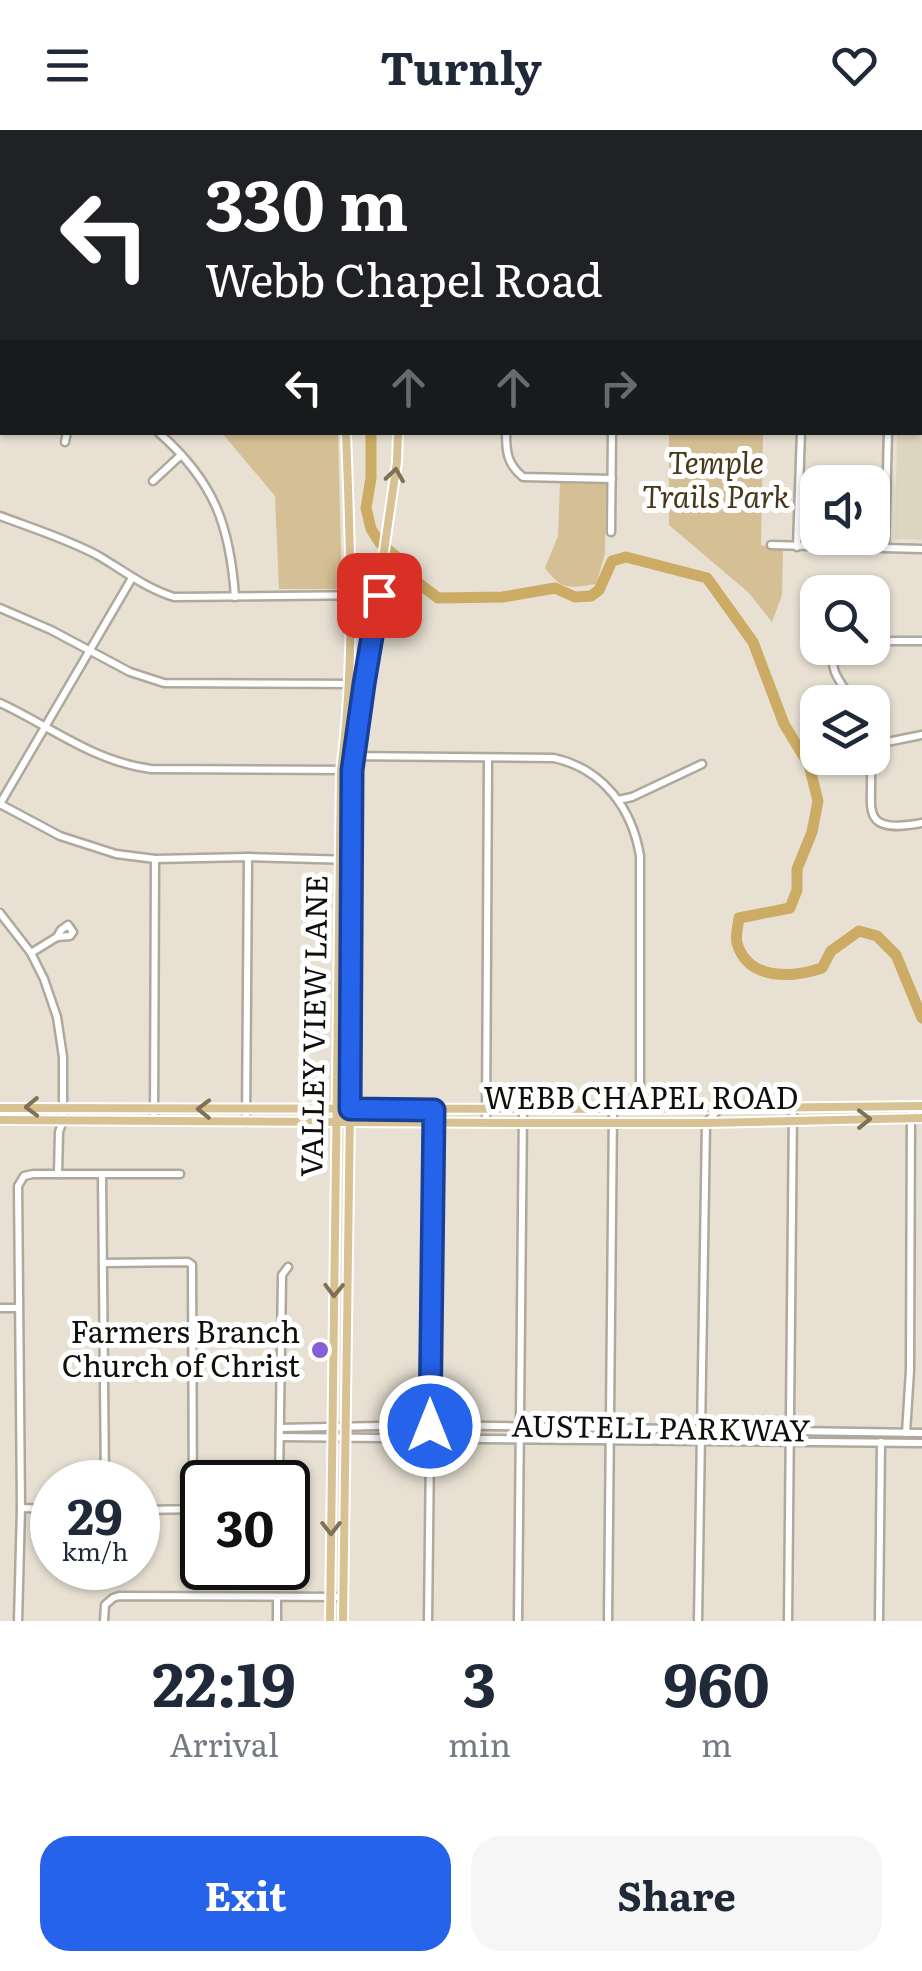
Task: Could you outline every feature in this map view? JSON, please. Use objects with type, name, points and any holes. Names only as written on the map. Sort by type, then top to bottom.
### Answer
[{"type":"main road","name":"VALLEY VIEW LANE","points":[[330,1621],[339,860],[352,596],[346,435]]},
{"type":"main road","name":"VALLEY VIEW LANE","points":[[342,1621],[352,770],[398,435]]},
{"type":"main road","name":"WEBB CHAPEL ROAD","points":[[0,1108],[922,1106]]},
{"type":"main road","name":"WEBB CHAPEL ROAD","points":[[0,1120],[522,1124],[922,1118]]},
{"type":"main road","points":[[336,1230],[348,1230]]},
{"type":"street","points":[[65,442],[66,435]]},
{"type":"street","points":[[161,435],[198,476],[220,512],[230,544],[236,597]]},
{"type":"street","points":[[506,435],[508,460],[523,477],[612,479]]},
{"type":"street","points":[[611,532],[612,435]]},
{"type":"street","points":[[770,545],[798,547],[801,435]]},
{"type":"street","points":[[887,465],[888,435]]},
{"type":"street","points":[[153,480],[181,455]]},
{"type":"street","points":[[0,516],[96,555],[132,578],[174,597],[379,595]]},
{"type":"street","points":[[890,548],[922,549]]},
{"type":"street","points":[[132,578],[0,804],[60,836],[116,854],[155,859],[352,860]]},
{"type":"street","points":[[0,608],[144,678],[164,683],[364,684]]},
{"type":"street","points":[[890,641],[922,641]]},
{"type":"street","points":[[0,703],[108,760],[135,767],[352,770]]},
{"type":"street","points":[[890,741],[922,735]]},
{"type":"street","points":[[343,756],[565,761],[597,779],[618,800],[633,826],[640,856],[640,1109]]},
{"type":"street","points":[[486,1123],[488,758]]},
{"type":"street","points":[[618,800],[702,764]]},
{"type":"street","points":[[870,775],[871,810],[878,822],[897,828],[922,823]]},
{"type":"street","points":[[246,1122],[248,857]]},
{"type":"street","points":[[154,1121],[155,859]]},
{"type":"street","points":[[0,912],[32,953],[57,1016],[63,1057],[58,1174]]},
{"type":"street","points":[[32,953],[57,937]]},
{"type":"street","points":[[906,1432],[910,1370],[910,1106]]},
{"type":"street","points":[[788,1621],[794,1108]]},
{"type":"street","points":[[518,1621],[523,1109]]},
{"type":"street","points":[[608,1621],[613,1109]]},
{"type":"street","points":[[698,1621],[706,1123],[718,1109]]},
{"type":"street","points":[[428,1621],[434,1110]]},
{"type":"street","points":[[18,1621],[20,1179],[33,1174],[180,1174]]},
{"type":"street","points":[[102,1174],[105,1460]]},
{"type":"street","points":[[104,1263],[192,1264],[193,1460]]},
{"type":"street","points":[[279,1460],[282,1275],[288,1267]]},
{"type":"street","points":[[0,1308],[18,1308]]},
{"type":"street","name":"AUSTELL PARKWAY","points":[[280,1432],[430,1426],[922,1433]]},
{"type":"street","name":"AUSTELL PARKWAY","points":[[346,1431],[430,1436],[922,1442]]},
{"type":"street","points":[[879,1621],[881,1433]]},
{"type":"street","points":[[20,1508],[30,1508]]},
{"type":"street","points":[[104,1621],[105,1606],[119,1596],[343,1597]]},
{"type":"street","points":[[277,1621],[278,1597]]},
{"type":"shaded area","points":[[897,435],[922,435],[922,540],[895,539]]},
{"type":"green space","points":[[224,435],[338,435],[342,589],[279,589],[275,496]]},
{"type":"green space","name":"Temple Trails Park","points":[[669,435],[763,435],[761,545],[783,551],[782,595],[772,622],[749,593],[669,525]]},
{"type":"green space","points":[[560,483],[606,484],[605,554],[596,584],[567,586],[556,581],[545,568],[558,536]]},
{"type":"waterway","points":[[371,435],[366,508],[371,529],[409,576],[438,598],[503,597],[555,588],[575,597],[591,596],[599,590],[612,561],[626,557],[707,578],[753,642],[784,724],[809,765],[818,801],[812,832],[797,869],[797,890],[790,908],[739,918],[736,940],[743,955],[751,964],[772,974],[798,974],[822,968],[831,951],[859,931],[877,936],[896,955],[922,1018]]},
{"type":"place","name":"Farmers Branch Church of Christ","points":[[320,1350]]},
{"type":"route","points":[[379,595],[352,770],[350,1109],[434,1110],[430,1426]]}]
